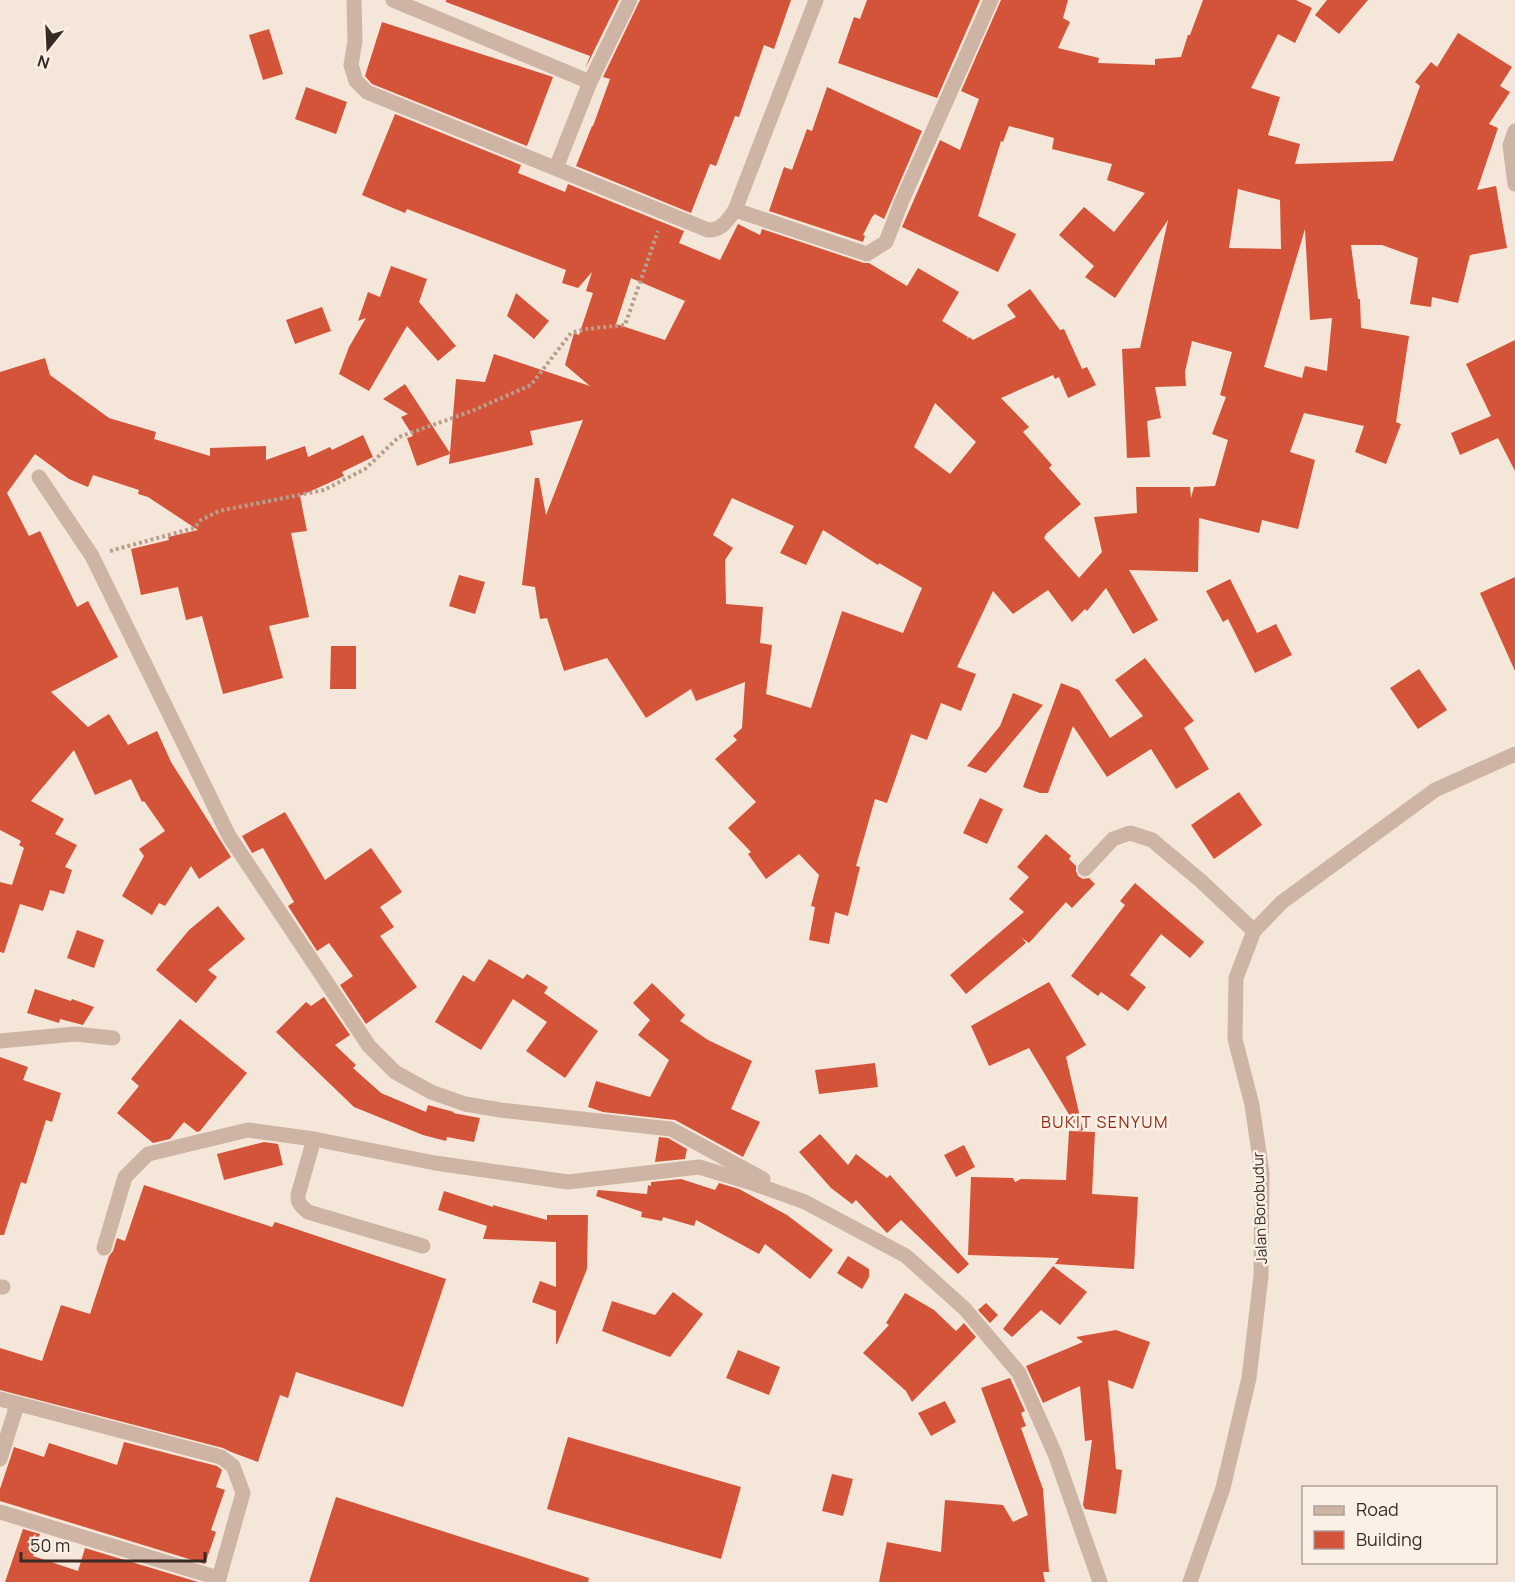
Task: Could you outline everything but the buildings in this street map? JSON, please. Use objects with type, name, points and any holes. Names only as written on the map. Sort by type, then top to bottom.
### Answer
[{"type":"street","points":[[354,0],[355,41],[351,65],[356,81],[367,92],[708,230],[715,230],[725,224],[735,210],[816,0]]},
{"type":"street","points":[[393,0],[590,82]]},
{"type":"street","points":[[556,168],[590,82],[630,0]]},
{"type":"street","points":[[735,210],[867,254],[886,242],[901,202],[992,0]]},
{"type":"street","points":[[1515,131],[1510,145],[1515,184]]},
{"type":"street","points":[[39,477],[92,556],[229,837],[369,1046],[394,1072],[431,1092],[465,1104],[671,1129],[906,1256],[965,1309],[1019,1373],[1055,1454],[1100,1582]]},
{"type":"street","name":"Jalan Borobudur","points":[[1190,1582],[1223,1488],[1231,1455],[1249,1378],[1262,1276],[1262,1173],[1252,1105],[1235,1039],[1236,978],[1254,931],[1282,902],[1436,790],[1515,754]]},
{"type":"street","points":[[1085,869],[1113,839],[1130,832],[1152,840],[1201,881],[1254,931]]},
{"type":"street","points":[[0,1041],[75,1034],[113,1038]]},
{"type":"street","points":[[104,1248],[125,1177],[148,1154],[248,1130],[314,1139],[435,1163],[568,1182],[699,1167],[805,1202]]},
{"type":"street","points":[[314,1139],[297,1200],[301,1206],[308,1212],[423,1246]]},
{"type":"street","points":[[0,1399],[220,1457],[233,1466],[243,1493],[218,1580],[0,1512]]},
{"type":"street","points":[[0,1459],[16,1405]]},
{"type":"path","points":[[92,556],[194,528],[201,520],[219,511],[324,490],[365,469],[399,437],[472,411],[531,385],[571,333],[586,329],[625,326],[664,211]]},
{"type":"district","name":"BUKIT SENYUM","points":[[1105,1122]]}]
